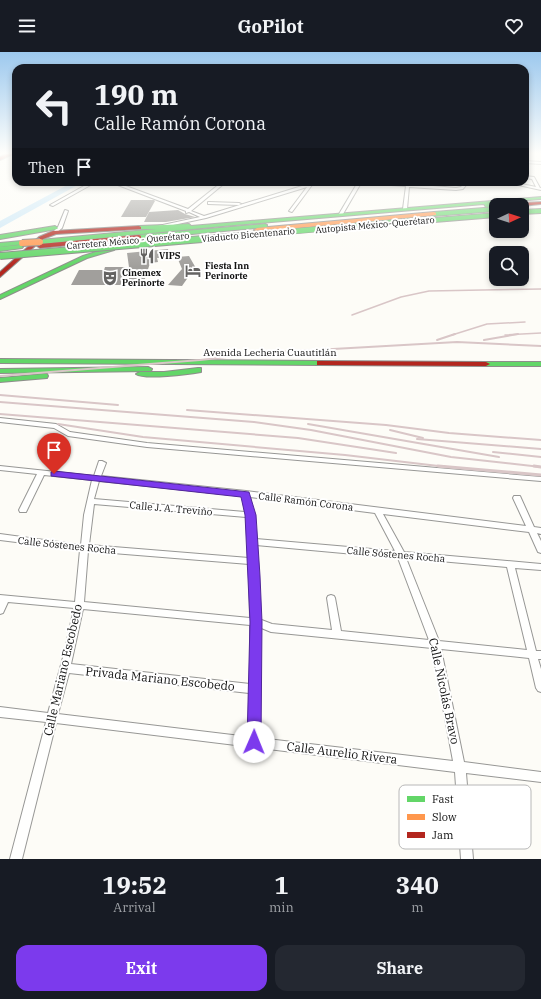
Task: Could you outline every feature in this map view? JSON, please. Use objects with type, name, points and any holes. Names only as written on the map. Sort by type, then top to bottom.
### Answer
[{"type":"main road","name":"Autopista México-Querétaro","points":[[40,246],[154,229],[541,198]]},
{"type":"main road","points":[[529,207],[541,204]]},
{"type":"main road","points":[[447,206],[489,207]]},
{"type":"main road","name":"Carretera México - Querétaro","points":[[40,246],[173,237],[489,209]]},
{"type":"main road","name":"Carretera México - Querétaro","points":[[0,250],[489,209]]},
{"type":"main road","points":[[529,209],[541,210]]},
{"type":"main road","points":[[397,223],[483,210]]},
{"type":"main road","name":"Viaducto Bicentenario","points":[[0,257],[489,215]]},
{"type":"main road","name":"Autopista México-Querétaro","points":[[40,246],[124,247],[397,223]]},
{"type":"main road","points":[[0,238],[58,230],[154,229]]},
{"type":"main road","points":[[0,275],[40,246],[58,230]]},
{"type":"main road","points":[[173,237],[288,233]]},
{"type":"main road","points":[[0,238],[29,235],[40,246]]},
{"type":"main road","points":[[0,245],[19,249]]},
{"type":"main road","points":[[0,297],[95,254],[124,247]]},
{"type":"main road","points":[[0,257],[19,249]]},
{"type":"main road","points":[[0,292],[68,266]]},
{"type":"main road","name":"Avenida Lecheria Cuautitlán","points":[[0,361],[44,360],[162,363],[541,364]]},
{"type":"main road","points":[[0,380],[59,375],[164,374],[198,370]]},
{"type":"main road","name":"Avenida Lecheria Cuautitlán","points":[[0,371],[541,370]]},
{"type":"street","points":[[52,205],[76,192]]},
{"type":"street","points":[[136,192],[187,212],[205,217]]},
{"type":"street","points":[[187,212],[212,192]]},
{"type":"street","points":[[154,229],[205,217],[286,192]]},
{"type":"street","points":[[290,211],[304,192]]},
{"type":"street","points":[[341,214],[354,192]]},
{"type":"street","points":[[405,209],[407,192]]},
{"type":"street","points":[[209,203],[245,205]]},
{"type":"street","points":[[58,230],[66,211]]},
{"type":"street","points":[[0,420],[56,426],[68,434],[147,444],[541,479]]},
{"type":"street","points":[[94,479],[102,462]]},
{"type":"street","name":"Calle Ramón Corona","points":[[0,468],[246,494],[541,531]]},
{"type":"street","points":[[23,510],[41,472]]},
{"type":"street","name":"Calle Mariano Escobedo","points":[[16,859],[65,668],[79,606],[84,548],[94,479]]},
{"type":"street","points":[[246,494],[250,515],[254,561],[256,622],[254,742]]},
{"type":"street","points":[[517,498],[541,550]]},
{"type":"street","name":"Calle J. A. Treviño","points":[[91,501],[250,515]]},
{"type":"street","name":"Calle Nicolás Bravo","points":[[377,510],[401,555],[436,645],[460,768],[461,785]]},
{"type":"street","name":"Calle Sóstenes Rocha","points":[[0,537],[84,548],[254,561]]},
{"type":"street","name":"Calle Sóstenes Rocha","points":[[252,542],[541,567]]},
{"type":"street","points":[[510,564],[536,654],[541,688]]},
{"type":"street","points":[[0,610],[3,598],[256,622],[271,628],[536,654]]},
{"type":"street","points":[[331,598],[337,635]]},
{"type":"street","name":"Privada Mariano Escobedo","points":[[65,668],[254,689]]},
{"type":"street","name":"Calle Aurelio Rivera","points":[[0,712],[541,777]]},
{"type":"street","name":"Calle Nicolás Bravo","points":[[465,849],[466,859]]},
{"type":"building","points":[[131,200],[155,201],[146,217],[121,217]]},
{"type":"building","points":[[178,210],[195,217],[166,222],[144,222],[149,212]]},
{"type":"building","name":"Cinemex Perinorte","points":[[168,249],[170,257],[157,258],[158,262],[150,263],[143,285],[71,285],[79,270],[104,270],[105,267],[129,267],[127,253]]},
{"type":"building","name":"Fiesta Inn Perinorte","points":[[189,256],[197,270],[192,276],[189,276],[182,286],[168,285],[182,269],[177,257]]},
{"type":"waterway","points":[[0,225],[61,192]]},
{"type":"railway","points":[[352,315],[401,297],[429,291],[541,289]]},
{"type":"railway","points":[[452,335],[487,324],[525,322]]},
{"type":"railway","points":[[516,334],[541,333]]},
{"type":"railway","points":[[484,340],[516,334]]},
{"type":"railway","points":[[505,335],[516,334]]},
{"type":"railway","points":[[437,340],[452,335]]},
{"type":"railway","points":[[0,376],[200,360],[262,353],[457,342],[541,346]]},
{"type":"railway","points":[[0,395],[118,405]]},
{"type":"railway","points":[[0,402],[254,422],[311,430],[451,457],[541,467],[534,466]]},
{"type":"railway","points":[[187,410],[386,425],[449,433],[541,440]]},
{"type":"railway","points":[[0,414],[298,438],[396,453]]},
{"type":"railway","points":[[58,424],[143,437],[345,455],[440,466]]},
{"type":"railway","points":[[308,424],[499,457]]},
{"type":"railway","points":[[390,430],[423,438]]},
{"type":"railway","points":[[417,439],[541,449]]},
{"type":"railway","points":[[493,452],[541,457]]},
{"type":"railway","points":[[440,466],[541,475]]},
{"type":"railway","points":[[440,466],[447,467]]},
{"type":"traffic: fast","points":[[40,242],[223,224],[541,198]]},
{"type":"traffic: fast","points":[[434,214],[489,210]]},
{"type":"traffic: fast","points":[[529,212],[541,211]]},
{"type":"traffic: fast","points":[[410,222],[489,216]]},
{"type":"traffic: fast","points":[[0,256],[421,220]]},
{"type":"traffic: fast","points":[[139,228],[189,226]]},
{"type":"traffic: fast","points":[[139,237],[265,226]]},
{"type":"traffic: fast","points":[[0,237],[55,228]]},
{"type":"traffic: fast","points":[[0,245],[22,243]]},
{"type":"traffic: fast","points":[[0,249],[20,247]]},
{"type":"traffic: fast","points":[[0,297],[85,257],[112,249]]},
{"type":"traffic: fast","points":[[0,361],[320,363]]},
{"type":"traffic: fast","points":[[486,364],[541,364]]},
{"type":"traffic: fast","points":[[0,371],[148,369]]},
{"type":"traffic: fast","points":[[140,374],[164,374],[198,370]]},
{"type":"traffic: fast","points":[[0,380],[44,376]]},
{"type":"traffic: slow","points":[[257,230],[434,214]]},
{"type":"traffic: slow","points":[[22,243],[40,242]]},
{"type":"traffic: jam","points":[[529,204],[541,203]]},
{"type":"traffic: jam","points":[[0,275],[41,238],[55,232],[139,228]]},
{"type":"traffic: jam","points":[[40,246],[139,237]]},
{"type":"traffic: jam","points":[[320,363],[486,364]]},
{"type":"place","name":"VIPS","points":[[147,256]]},
{"type":"place","name":"Fiesta Inn Perinorte","points":[[193,271]]},
{"type":"place","name":"Cinemex Perinorte","points":[[110,278]]},
{"type":"route","points":[[54,474],[246,494],[250,515],[254,561],[256,622],[254,742]]}]
